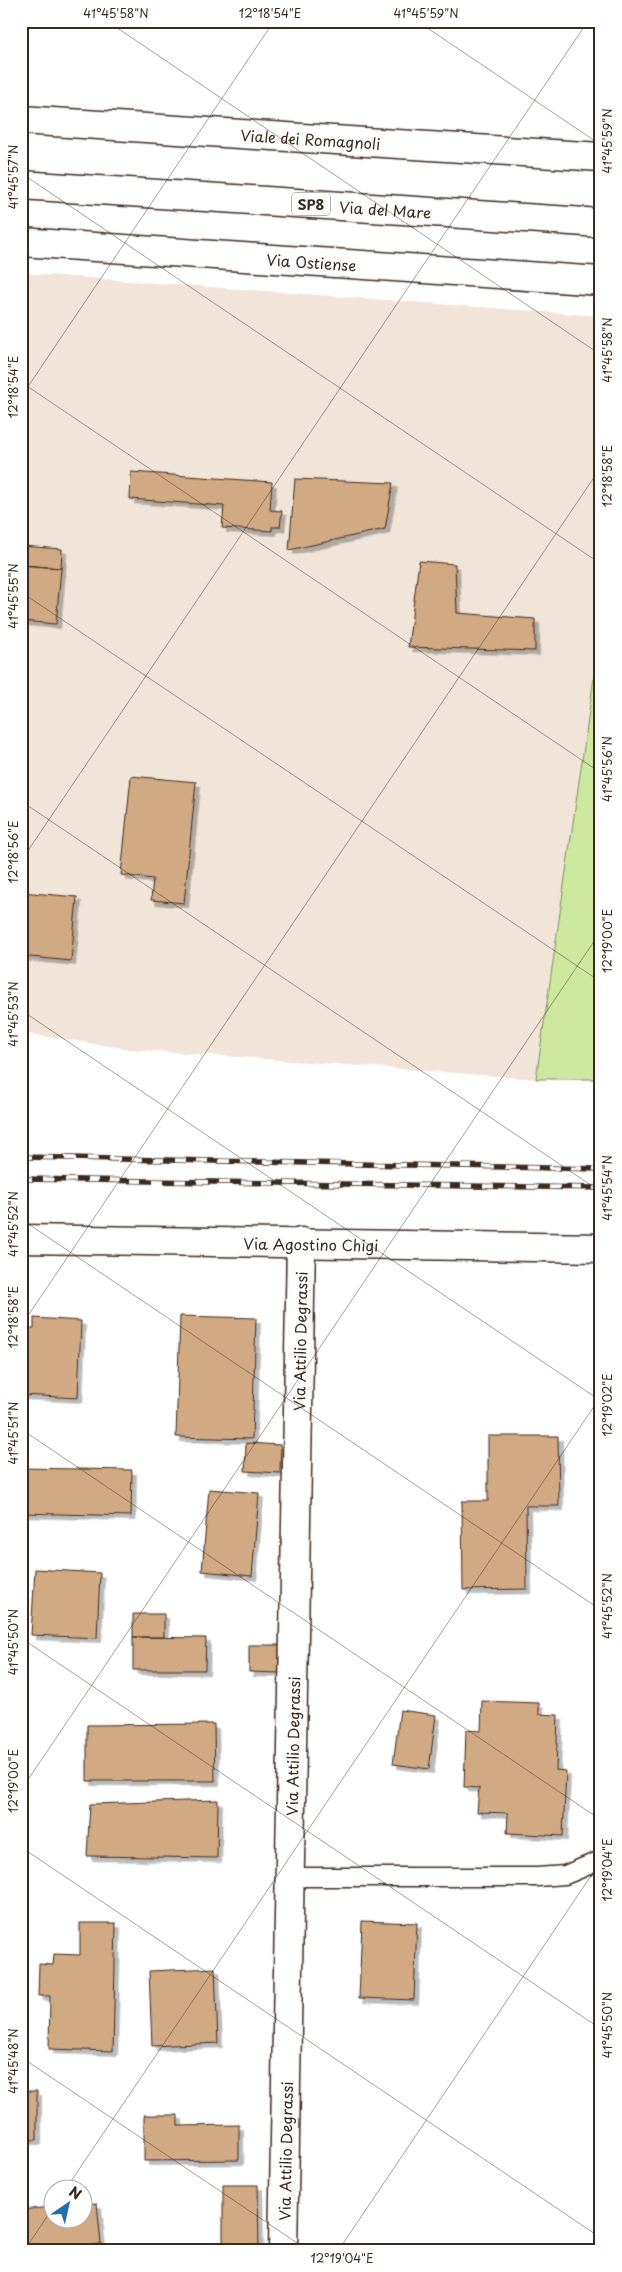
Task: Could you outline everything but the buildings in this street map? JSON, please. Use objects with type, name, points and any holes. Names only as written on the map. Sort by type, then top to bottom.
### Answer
[{"type":"main road","name":"Viale dei Romagnoli","points":[[21,120],[601,157]]},
{"type":"main road","name":"Via del Mare","points":[[21,185],[601,223]]},
{"type":"main road","name":"Via Ostiense","points":[[21,242],[601,280]]},
{"type":"main road","name":"Via Agostino Chigi","points":[[21,1239],[601,1248]]},
{"type":"main road","name":"Via Attilio Degrassi","points":[[283,2251],[302,1242]]},
{"type":"lane","points":[[290,1877],[537,1877],[565,1875],[601,1860]]},
{"type":"shaded area","points":[[21,273],[601,316],[601,629],[536,1079],[128,1049],[21,1033]]},
{"type":"green space","points":[[601,629],[601,1079],[536,1079]]},
{"type":"railway","points":[[21,1157],[601,1169]]},
{"type":"railway","points":[[21,1179],[601,1188]]}]
